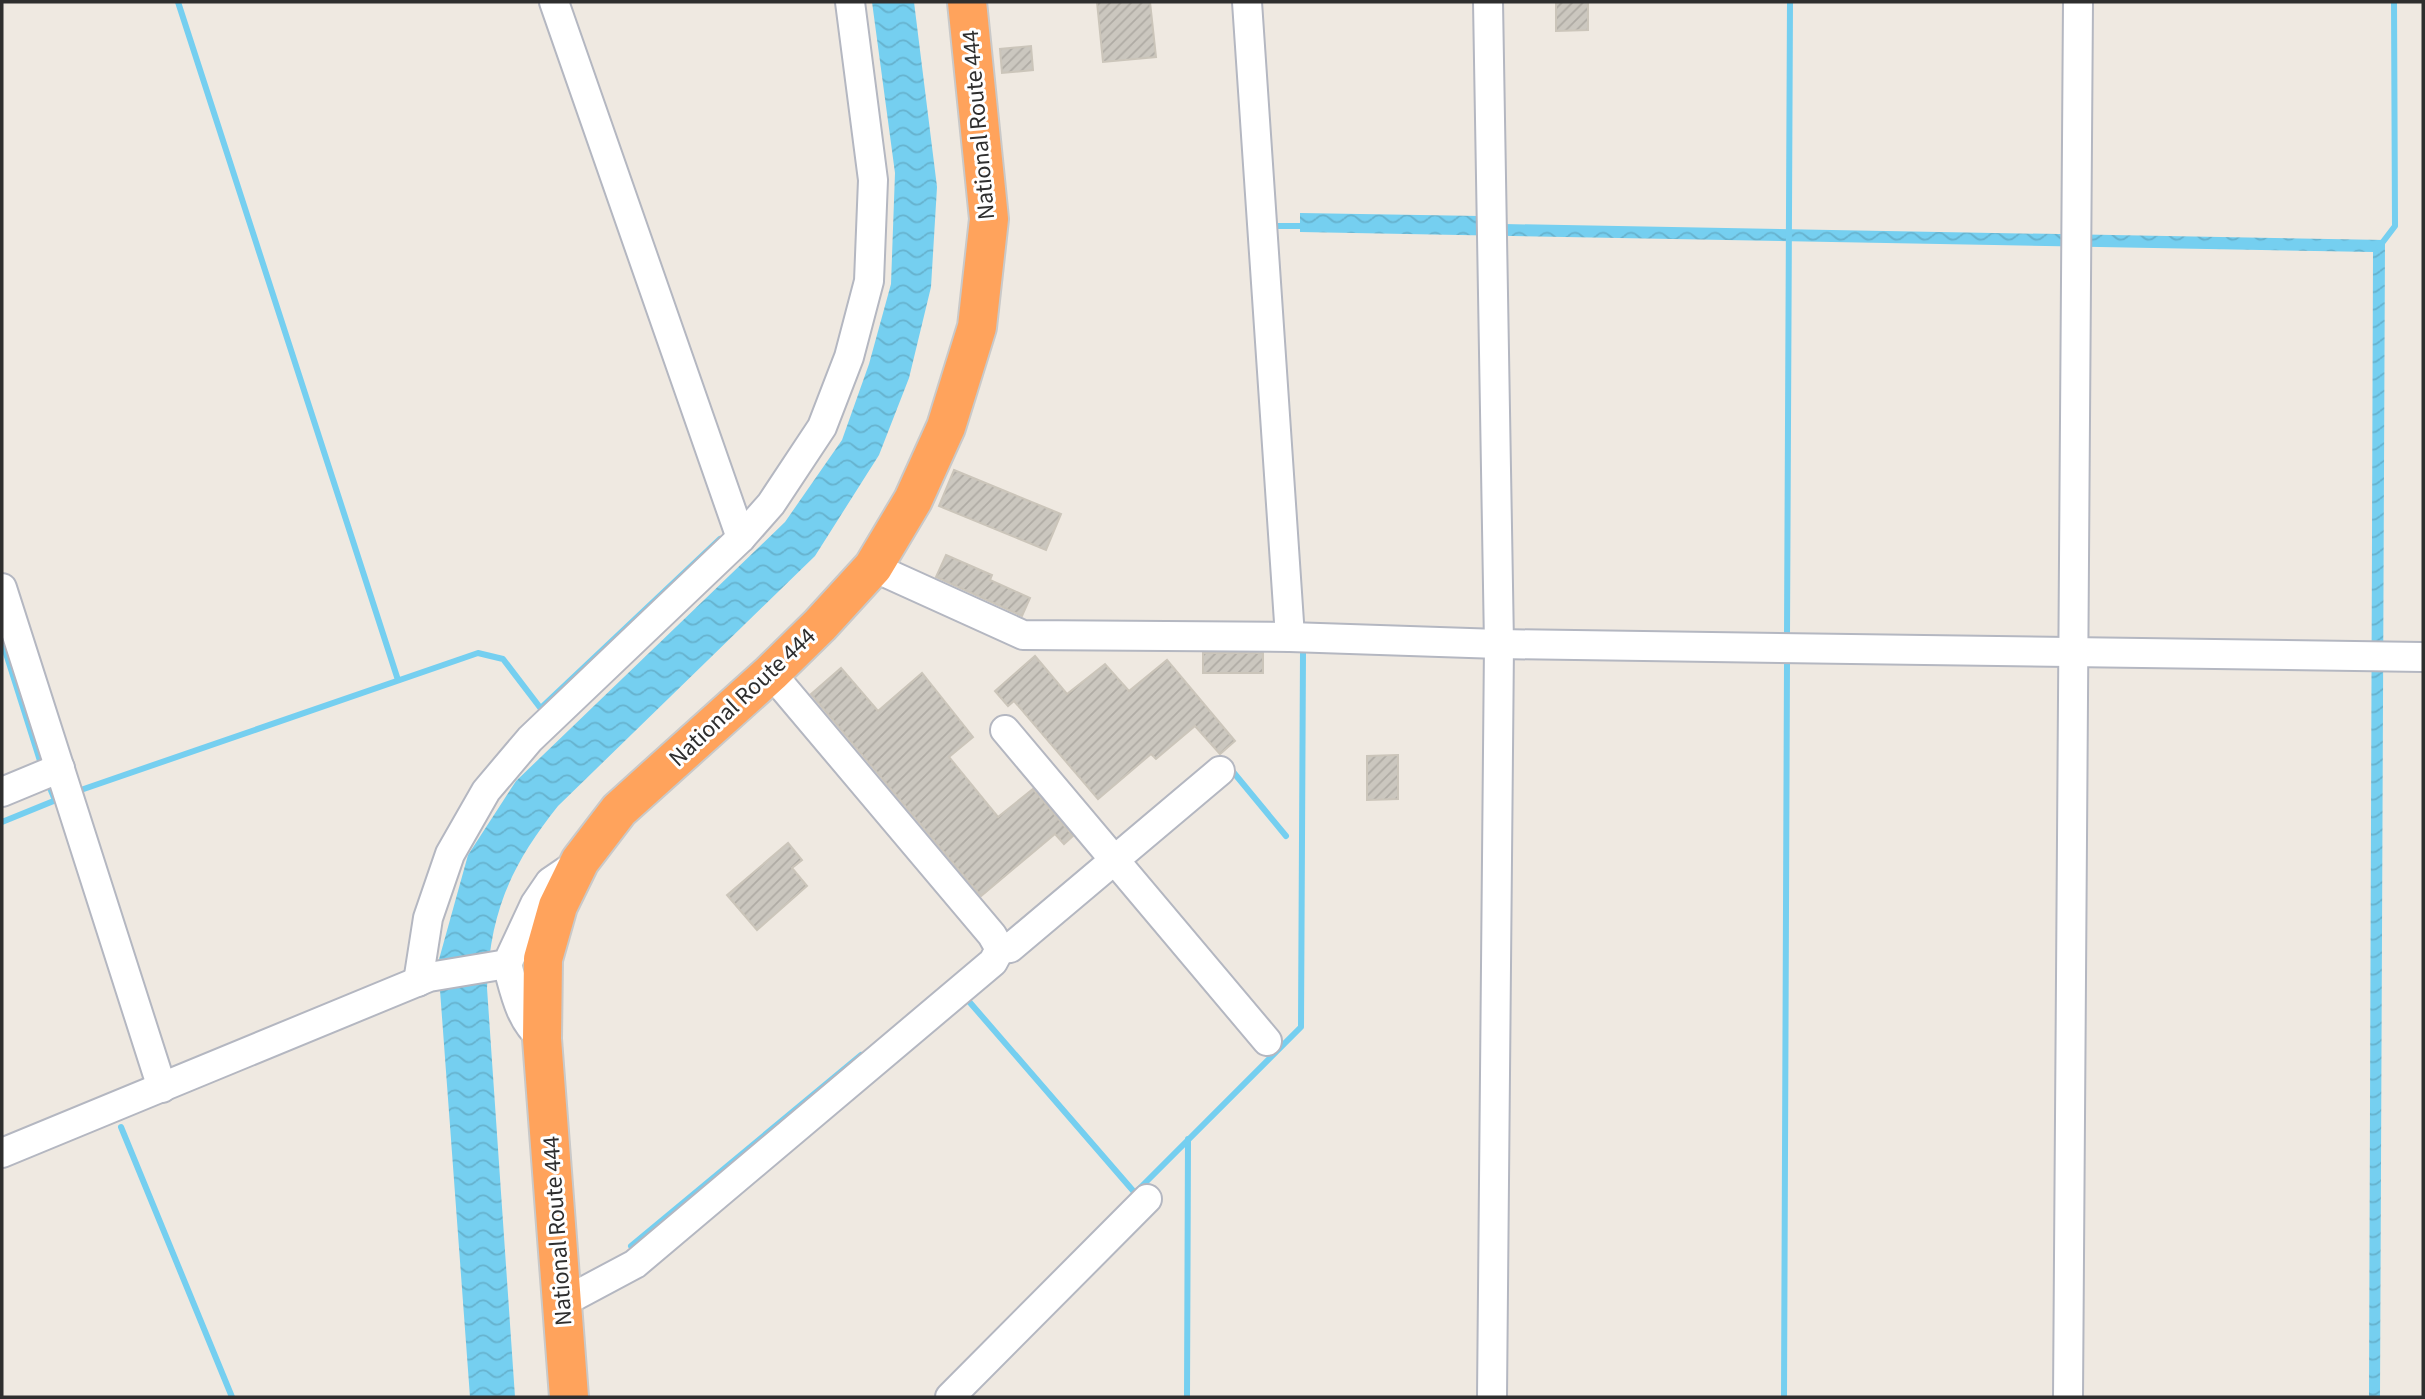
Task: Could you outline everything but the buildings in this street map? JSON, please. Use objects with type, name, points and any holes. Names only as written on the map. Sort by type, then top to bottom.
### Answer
[{"type":"highway","name":"National Route 444","points":[[569,1397],[542,1039],[542,959],[558,906],[580,861],[619,810],[771,673],[820,625],[873,567],[914,500],[946,427],[977,327],[989,219],[967,2]]},
{"type":"street","points":[[554,2],[741,538]]},
{"type":"street","points":[[423,980],[428,918],[450,854],[486,791],[549,720],[741,538],[771,504],[822,427],[849,357],[869,281],[873,180],[850,2]]},
{"type":"street","points":[[1247,2],[1290,637]]},
{"type":"street","points":[[1488,2],[1499,644],[1492,1397]]},
{"type":"street","points":[[2068,1397],[2078,2]]},
{"type":"street","points":[[873,567],[1023,635],[1290,637],[1499,644],[2423,657]]},
{"type":"street","points":[[2,588],[162,1088]]},
{"type":"street","points":[[771,673],[992,935],[999,949]]},
{"type":"street","points":[[1005,730],[1267,1041]]},
{"type":"street","points":[[999,949],[1010,948],[1220,771]]},
{"type":"street","points":[[2,792],[65,786]]},
{"type":"street","points":[[542,1039],[532,1030],[520,1010],[503,964],[542,893],[550,883],[580,861]]},
{"type":"street","points":[[562,1303],[635,1264],[993,962],[999,949]]},
{"type":"street","points":[[2,1153],[423,980],[503,964]]},
{"type":"street","points":[[950,1397],[1147,1199]]},
{"type":"water","points":[[872,2],[914,2],[937,187],[931,287],[909,378],[879,455],[815,556],[558,806],[527,849],[506,891],[493,936],[487,988],[515,1397],[470,1397],[438,963],[468,855],[516,781],[785,522],[842,440],[869,364],[891,284],[895,173]]},
{"type":"water","points":[[1300,213],[1480,216],[1504,224],[2385,240],[2380,1397],[2369,1397],[2373,252],[1300,232]]},
{"type":"waterway","points":[[178,2],[398,680]]},
{"type":"waterway","points":[[1787,633],[1790,2]]},
{"type":"waterway","points":[[2379,247],[2395,226],[2394,2]]},
{"type":"waterway","points":[[1276,226],[1305,226]]},
{"type":"waterway","points":[[541,708],[720,539]]},
{"type":"waterway","points":[[2,641],[42,767]]},
{"type":"waterway","points":[[1138,1190],[1301,1027],[1303,652]]},
{"type":"waterway","points":[[75,792],[478,653],[503,659],[545,714]]},
{"type":"waterway","points":[[1784,1397],[1787,663]]},
{"type":"waterway","points":[[1234,773],[1286,836]]},
{"type":"waterway","points":[[50,788],[55,800]]},
{"type":"waterway","points":[[2,822],[61,798]]},
{"type":"waterway","points":[[966,998],[1135,1193]]},
{"type":"waterway","points":[[631,1246],[861,1055]]},
{"type":"waterway","points":[[121,1127],[232,1397]]},
{"type":"waterway","points":[[1187,1397],[1188,1139]]}]
